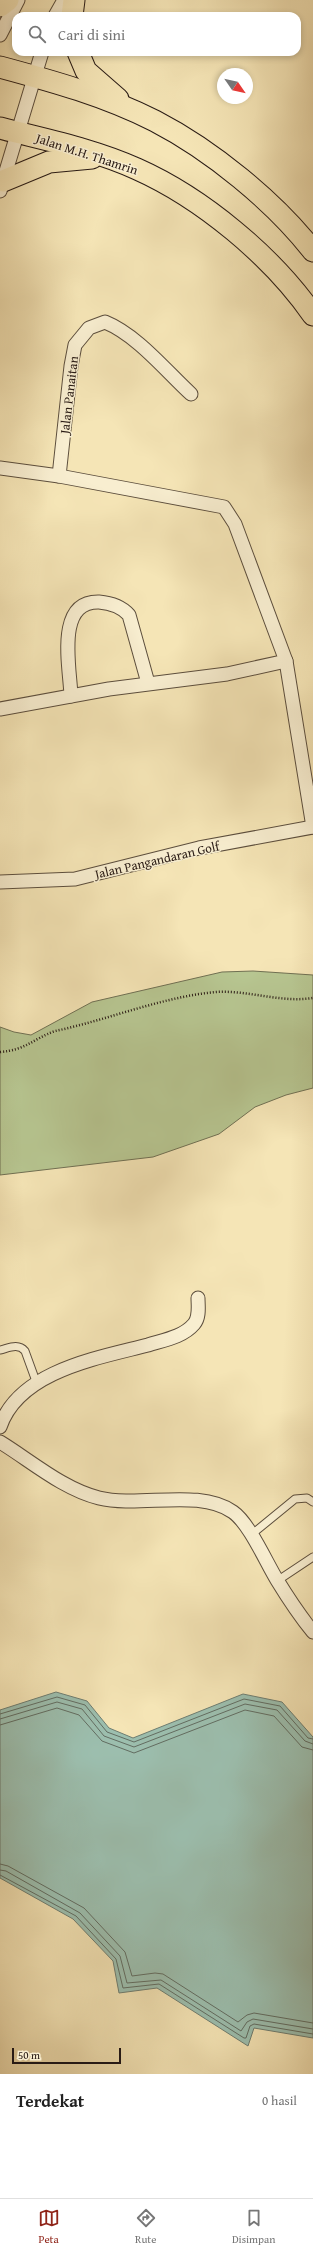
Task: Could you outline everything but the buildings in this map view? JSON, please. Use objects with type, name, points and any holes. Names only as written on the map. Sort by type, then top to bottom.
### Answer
[{"type":"main road","points":[[0,6],[8,0]]},
{"type":"main road","points":[[72,12],[74,0]]},
{"type":"main road","points":[[80,56],[86,71],[111,94],[136,112]]},
{"type":"main road","points":[[0,67],[71,87],[156,121],[200,148],[245,182],[272,207],[313,251]]},
{"type":"main road","name":"Jalan M.H. Thamrin","points":[[9,130],[107,158],[136,168],[175,188],[229,227],[265,260],[313,315]]},
{"type":"main road","points":[[1,186],[49,162],[107,158]]},
{"type":"street","points":[[0,35],[18,0]]},
{"type":"street","points":[[57,12],[64,0]]},
{"type":"street","points":[[1,186],[9,130],[36,77],[41,56]]},
{"type":"street","name":"Jalan Panaitan","points":[[59,476],[71,366],[75,345],[89,328],[105,322],[117,327],[152,357],[191,394]]},
{"type":"street","points":[[0,468],[59,476],[224,507],[235,524],[286,660],[313,827]]},
{"type":"street","points":[[71,696],[68,629],[76,610],[82,605],[96,602],[116,605],[124,608],[129,615],[148,684]]},
{"type":"street","points":[[0,709],[148,684],[227,674],[286,660]]},
{"type":"street","name":"Jalan Pangandaran Golf","points":[[0,882],[75,878],[198,848],[313,827]]},
{"type":"street","points":[[0,1424],[16,1401],[37,1384],[68,1367],[179,1336],[195,1323],[199,1311],[198,1298]]},
{"type":"street","points":[[0,1442],[51,1476],[98,1498],[136,1502],[201,1501],[233,1511],[244,1522],[277,1581],[313,1632]]},
{"type":"lane","points":[[0,1350],[17,1346],[22,1347],[25,1350],[37,1384]]},
{"type":"lane","points":[[251,1536],[295,1499],[307,1498],[313,1502]]},
{"type":"lane","points":[[277,1581],[313,1557]]},
{"type":"path","points":[[0,1052],[26,1047],[41,1036],[55,1031],[192,996],[229,992],[274,998],[313,998]]},
{"type":"green space","points":[[253,971],[313,975],[313,1088],[286,1095],[255,1107],[219,1134],[153,1157],[0,1175],[0,1027],[14,1032],[31,1035],[92,1002],[222,972]]},
{"type":"water","points":[[56,1692],[87,1701],[109,1728],[133,1738],[243,1694],[282,1702],[313,1737],[313,2038],[254,2028],[248,2046],[157,1988],[119,1993],[113,1961],[73,1919],[0,1878],[0,1710]]}]
